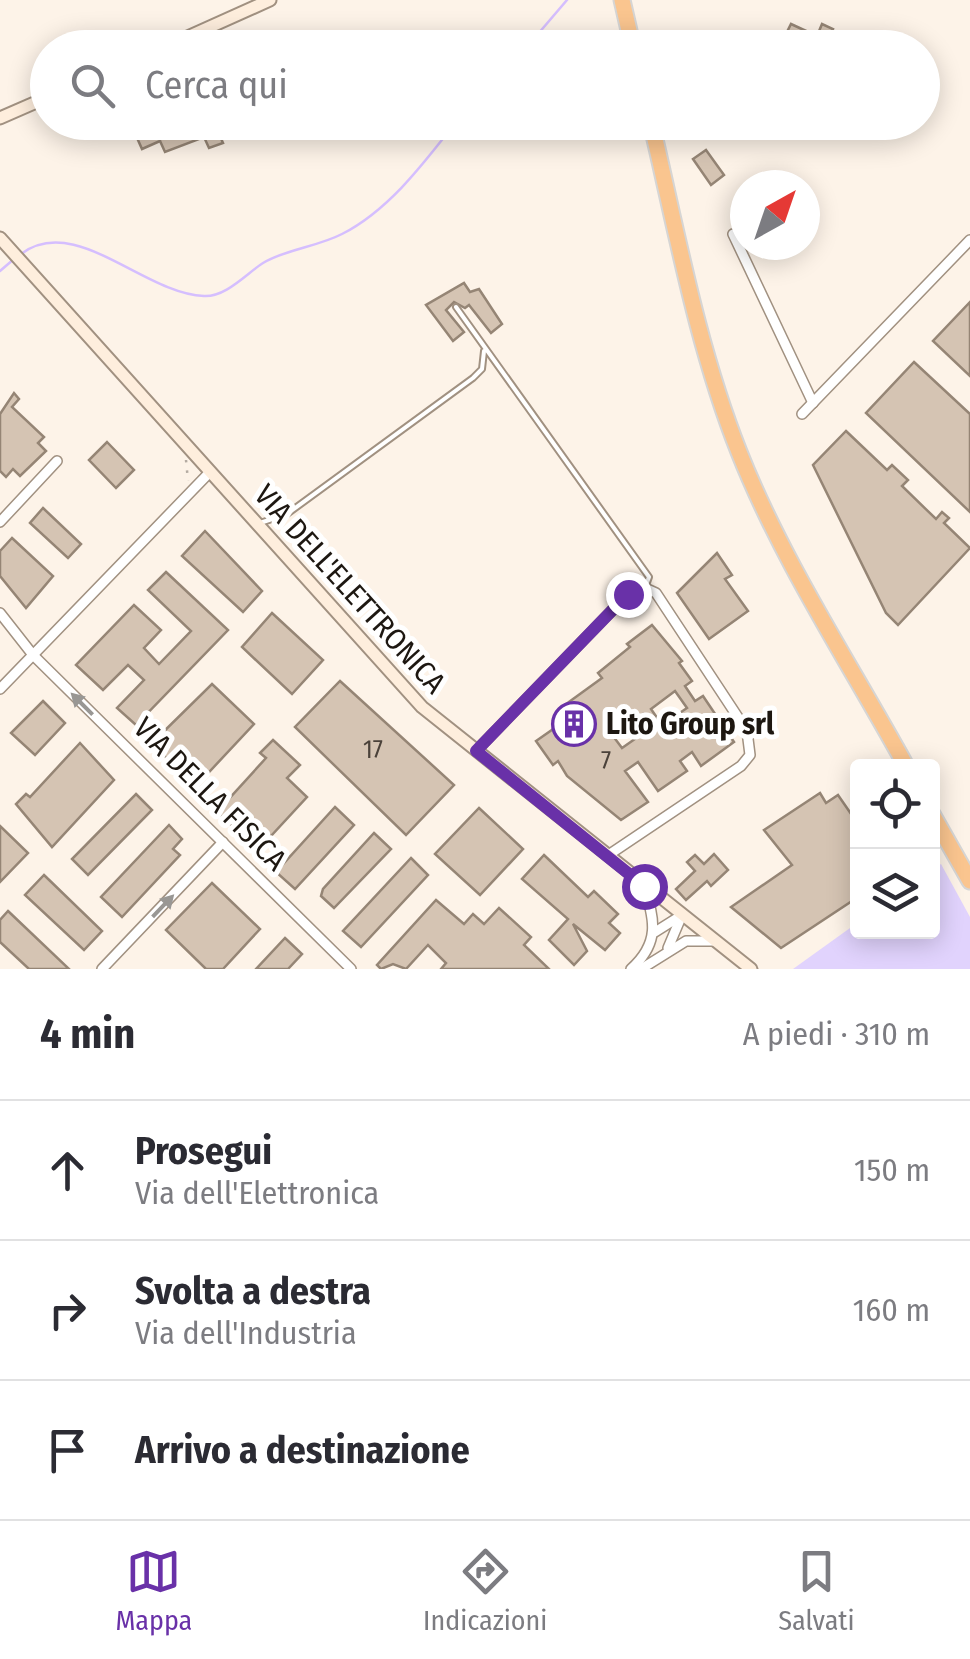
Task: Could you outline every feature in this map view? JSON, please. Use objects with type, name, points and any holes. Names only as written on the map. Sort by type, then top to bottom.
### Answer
[{"type":"highway","points":[[622,0],[629,30]]},
{"type":"highway","points":[[655,140],[709,367],[739,453],[769,519],[902,759]]},
{"type":"highway","points":[[940,828],[970,881]]},
{"type":"street","points":[[202,30],[270,0]]},
{"type":"street","points":[[0,118],[30,105]]},
{"type":"street","name":"VIA DELL'ELETTRONICA","points":[[0,238],[400,685],[476,751],[752,969]]},
{"type":"street","points":[[802,414],[970,240]]},
{"type":"street","points":[[746,260],[812,403]]},
{"type":"street","points":[[0,522],[57,461]]},
{"type":"street","points":[[0,689],[210,472]]},
{"type":"street","points":[[476,751],[628,594],[645,588],[656,592],[747,731],[750,755],[742,766],[607,856]]},
{"type":"street","name":"VIA DELLA FISICA","points":[[0,613],[33,655],[351,969]]},
{"type":"street","points":[[102,969],[223,842]]},
{"type":"street","points":[[644,886],[655,932]]},
{"type":"street","points":[[631,969],[644,957],[655,932],[682,916]]},
{"type":"street","points":[[667,950],[682,916]]},
{"type":"street","points":[[641,969],[686,941],[715,941]]},
{"type":"lane","points":[[456,307],[648,577],[645,588]]},
{"type":"lane","points":[[257,524],[286,514],[473,378],[482,369],[484,351]]},
{"type":"shaded area","points":[[940,865],[970,917],[970,969],[793,969],[850,928],[850,939],[940,939]]},
{"type":"building","points":[[138,140],[196,140],[165,152],[160,141],[142,149]]},
{"type":"building","points":[[205,140],[222,140],[223,143],[209,148]]},
{"type":"building","points":[[706,150],[724,175],[711,185],[693,159]]},
{"type":"building","points":[[464,283],[470,292],[479,289],[502,324],[491,333],[469,305],[465,308],[454,302],[446,310],[464,332],[453,341],[426,305]]},
{"type":"building","points":[[970,302],[970,376],[933,341]]},
{"type":"building","points":[[914,362],[970,414],[970,512],[866,413]]},
{"type":"building","points":[[14,393],[19,399],[12,407],[44,437],[38,443],[46,451],[20,476],[13,469],[6,477],[0,471],[0,414]]},
{"type":"building","points":[[846,431],[887,470],[892,465],[908,480],[902,486],[936,519],[942,512],[949,518],[944,523],[970,548],[898,625],[886,613],[813,465]]},
{"type":"building","points":[[107,442],[134,470],[116,488],[89,460]]},
{"type":"building","points":[[43,508],[81,544],[68,558],[30,523]]},
{"type":"building","points":[[205,531],[262,591],[243,612],[182,556]]},
{"type":"building","points":[[12,538],[53,576],[26,608],[0,576],[0,551]]},
{"type":"building","points":[[717,553],[732,575],[725,579],[748,611],[709,639],[677,593]]},
{"type":"building","points":[[166,572],[228,630],[136,725],[117,708],[144,680],[128,665],[103,690],[76,665],[134,605],[161,630],[144,648],[159,664],[191,631],[148,590]]},
{"type":"building","points":[[272,613],[323,660],[292,694],[242,647]]},
{"type":"building","name":"Lito Group srl","points":[[652,625],[682,661],[679,663],[692,681],[685,686],[695,701],[703,696],[734,742],[701,766],[692,752],[680,761],[687,771],[658,791],[638,762],[625,771],[648,802],[621,820],[567,776],[558,761],[553,765],[536,741],[556,727],[553,721],[566,712],[562,707],[602,678],[598,673],[630,647],[627,644]],"holes":[[[675,691],[687,708],[662,725],[651,709]],[[643,714],[652,727],[622,748],[613,736]]]},
{"type":"building","points":[[340,681],[454,785],[406,835],[295,727]]},
{"type":"building","points":[[212,684],[254,724],[197,785],[151,744]]},
{"type":"building","points":[[43,701],[65,723],[35,755],[11,733]]},
{"type":"building","points":[[273,740],[300,765],[287,778],[307,797],[258,850],[217,812],[266,758],[260,753]]},
{"type":"building","points":[[80,743],[114,780],[52,847],[16,804],[26,794],[30,797]]},
{"type":"building","points":[[820,793],[826,803],[838,795],[850,812],[850,902],[781,948],[731,907],[792,865],[764,830]]},
{"type":"building","points":[[136,794],[152,810],[88,875],[72,859]]},
{"type":"building","points":[[335,807],[354,825],[295,889],[276,872]]},
{"type":"building","points":[[479,808],[523,849],[480,895],[435,854]]},
{"type":"building","points":[[169,825],[182,839],[173,849],[180,855],[122,917],[101,897]]},
{"type":"building","points":[[0,826],[28,853],[0,882]]},
{"type":"building","points":[[374,833],[391,849],[334,908],[321,896],[323,889]]},
{"type":"building","points":[[714,854],[728,870],[711,886],[707,881],[686,900],[676,889],[695,871],[687,862],[695,855],[704,864]]},
{"type":"building","points":[[544,855],[588,897],[594,891],[618,914],[609,923],[620,933],[605,950],[573,924],[587,951],[574,965],[549,940],[568,919],[522,879]]},
{"type":"building","points":[[411,858],[428,875],[361,947],[343,931]]},
{"type":"building","points":[[44,875],[102,931],[84,950],[25,895]]},
{"type":"building","points":[[212,883],[260,929],[223,969],[206,969],[166,930]]},
{"type":"building","points":[[436,900],[464,924],[473,914],[484,924],[499,908],[531,937],[524,945],[549,969],[441,969],[446,963],[428,945],[406,969],[393,964],[381,969],[377,965]]},
{"type":"building","points":[[8,911],[69,969],[29,969],[0,942],[0,920]]},
{"type":"building","points":[[285,938],[302,954],[288,969],[256,969]]},
{"type":"waterway","points":[[541,30],[567,0]]},
{"type":"waterway","points":[[21,254],[42,244],[64,243],[87,249],[181,292],[212,295],[228,289],[272,258],[332,238],[359,224],[405,184],[441,140]]},
{"type":"waterway","points":[[0,271],[14,259]]},
{"type":"place","name":"Lito Group srl","points":[[574,724]]},
{"type":"route","points":[[628,594],[476,751],[644,886]]}]
